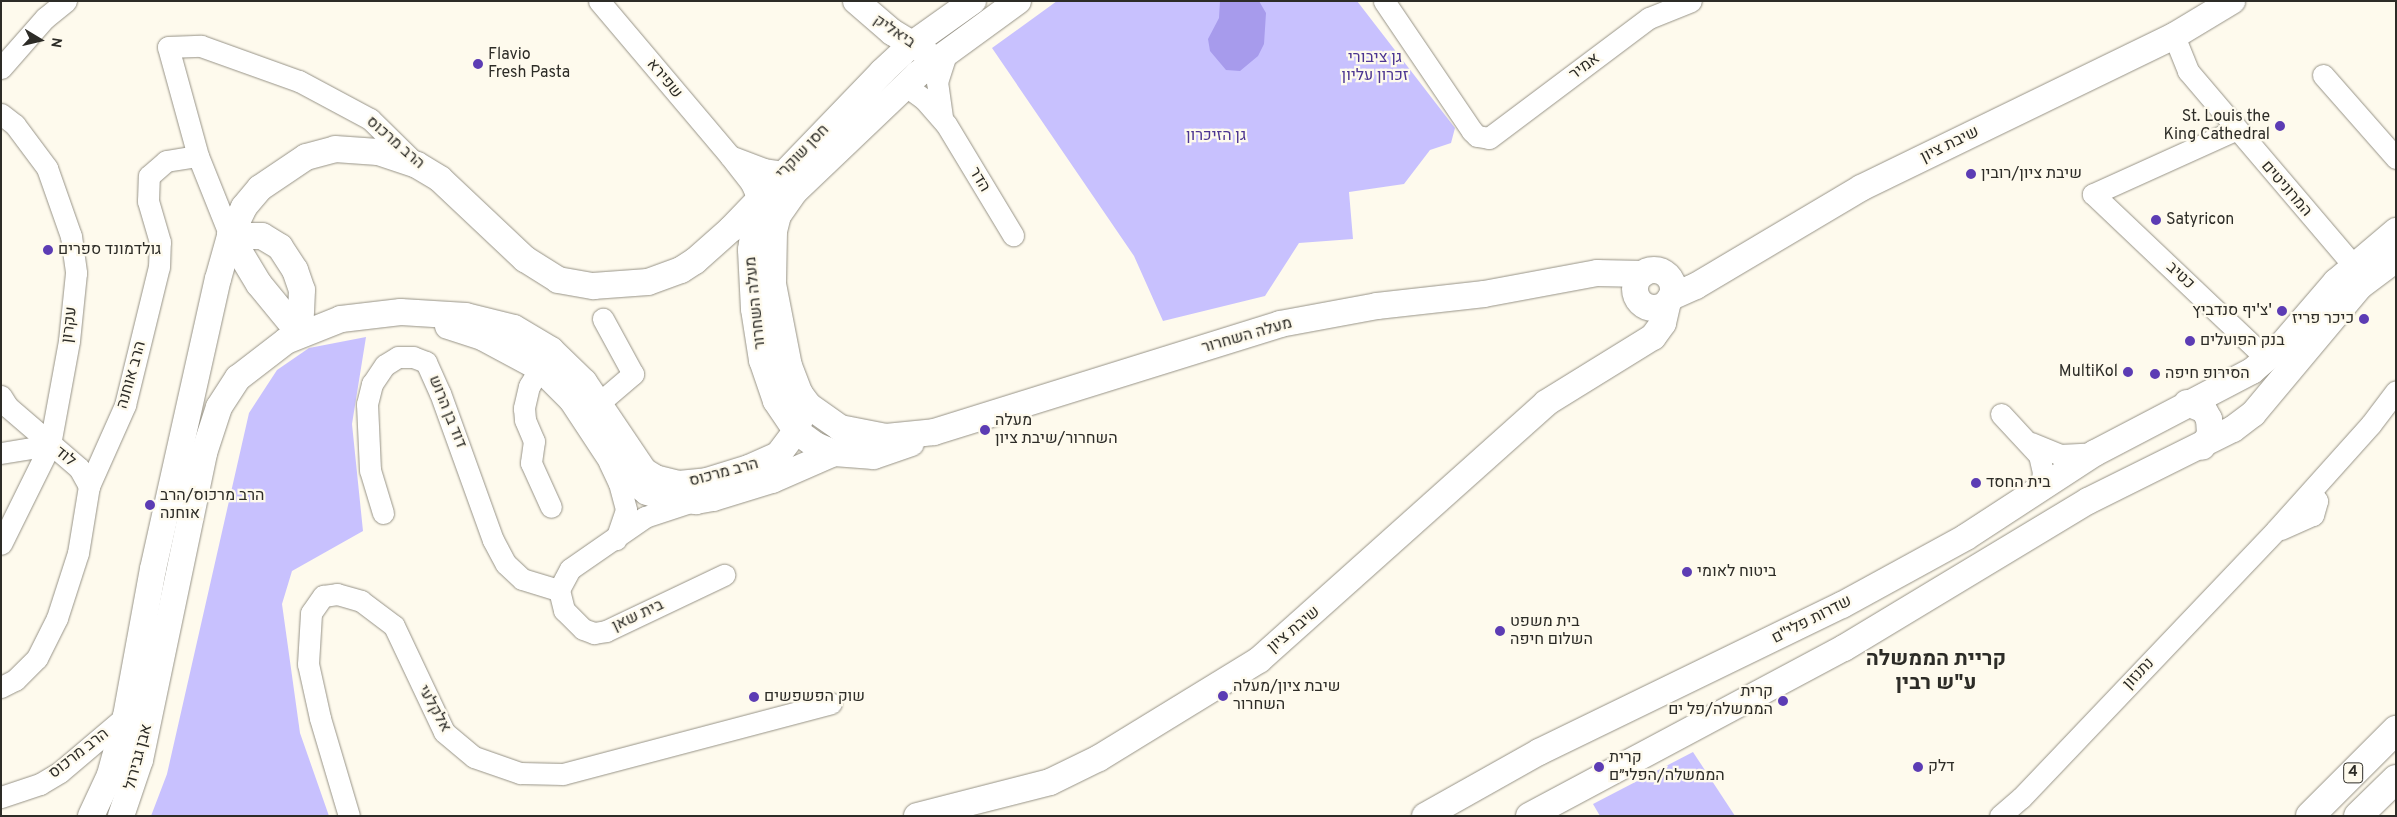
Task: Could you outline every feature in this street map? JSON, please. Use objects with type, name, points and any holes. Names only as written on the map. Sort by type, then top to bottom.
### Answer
[{"type":"highway","name":"4","points":[[2310,816],[2396,730]]},
{"type":"highway","name":"4","points":[[2358,816],[2396,779]]},
{"type":"street","points":[[1,68],[45,18],[66,1]]},
{"type":"street","name":"שפירא","points":[[599,1],[730,156],[751,183],[758,199]]},
{"type":"street","name":"חסן שוקרי","points":[[626,286],[664,278],[681,270],[731,229],[783,172],[882,72],[911,45],[972,1]]},
{"type":"street","name":"חסן שוקרי","points":[[778,215],[796,191],[906,86],[942,54],[1018,1]]},
{"type":"street","name":"אמיר","points":[[1384,1],[1472,132],[1482,137],[1499,134],[1650,18],[1691,1]]},
{"type":"street","name":"שיבת ציון","points":[[917,816],[1050,782],[1099,758],[1259,660],[1546,402],[1645,343],[1659,330],[1653,295],[1696,286],[1861,188],[2174,36],[2232,1]]},
{"type":"street","points":[[862,7],[882,43],[882,72]]},
{"type":"street","name":"ביאליק","points":[[862,7],[911,45],[942,54]]},
{"type":"street","name":"המרוניטים","points":[[2174,36],[2188,71],[2235,130],[2353,265]]},
{"type":"street","name":"הרב מרכוס","points":[[198,156],[168,47],[201,46],[299,81],[370,119],[417,165],[460,196],[508,244],[542,271],[573,284],[626,286]]},
{"type":"street","name":"הדר","points":[[942,54],[936,94],[946,124]]},
{"type":"street","points":[[2323,75],[2396,158]]},
{"type":"street","name":"הדר","points":[[906,86],[924,99],[946,124],[1013,235]]},
{"type":"street","name":"עקרון","points":[[1,114],[15,125],[47,168],[72,236],[76,273],[50,445],[1,544]]},
{"type":"street","name":"כטיב","points":[[2235,130],[2093,194],[2268,358]]},
{"type":"street","points":[[126,716],[194,379],[230,236],[244,207],[260,188],[306,157],[335,149],[356,148],[417,165]]},
{"type":"street","points":[[198,156],[230,236],[259,284],[300,334]]},
{"type":"street","name":"הרב אוחנה","points":[[8,684],[37,658],[57,618],[78,553],[89,486],[125,405],[159,267],[160,242],[148,201],[149,176],[166,161],[198,156]]},
{"type":"street","name":"שפירא","points":[[730,156],[764,169],[783,172]]},
{"type":"street","name":"מעלה השחרור","points":[[758,199],[750,250],[757,338],[776,400],[796,431],[815,445],[834,453],[874,456],[934,432],[1280,324],[1377,306],[1484,294],[1597,273],[1653,295]]},
{"type":"street","name":"מעלה השחרור","points":[[778,215],[774,232],[773,284],[782,337],[800,394],[817,414],[852,432],[886,437],[934,432]]},
{"type":"street","name":"שדרות פלי\"ם","points":[[1425,816],[1547,748],[1842,605],[1966,537],[2095,453],[2187,403],[2228,385],[2268,358],[2353,265],[2396,231]]},
{"type":"street","points":[[230,236],[262,236],[280,247],[295,270],[302,290],[300,334]]},
{"type":"street","points":[[1529,816],[1844,648],[2088,501],[2202,447],[2253,414],[2360,286],[2396,259]]},
{"type":"street","name":"הרב מרכוס","points":[[300,334],[341,319],[401,312],[466,316],[514,328],[533,338],[568,364],[599,403],[634,459],[655,478],[667,482],[707,481],[757,465],[778,455],[796,431],[800,419],[800,394]]},
{"type":"street","name":"הרב מרכוס","points":[[401,312],[484,338],[540,368],[572,400],[618,470],[647,492],[676,501],[696,501],[772,480],[834,453]]},
{"type":"street","points":[[599,403],[634,374],[603,319]]},
{"type":"street","name":"אבן גבירול","points":[[121,816],[140,760],[204,453],[219,407],[238,378],[264,355],[300,334]]},
{"type":"street","name":"דוד בן הרוש","points":[[383,513],[370,470],[367,404],[372,384],[385,365],[398,357],[414,357],[426,362],[440,393],[493,540],[506,564],[522,580],[559,590]]},
{"type":"street","points":[[540,368],[529,386],[525,414],[534,441],[531,463],[551,507]]},
{"type":"street","name":"נתנזון","points":[[2000,816],[2021,798],[2276,530],[2313,515],[2317,501],[2310,492],[2396,391]]},
{"type":"street","points":[[1,396],[8,407],[50,445]]},
{"type":"street","points":[[2187,403],[2204,410],[2209,419],[2210,435],[2202,447]]},
{"type":"street","points":[[2001,414],[2031,443],[2042,461],[2040,488]]},
{"type":"street","points":[[2031,443],[2060,455],[2095,453]]},
{"type":"street","name":"לוד","points":[[1,453],[50,445],[79,468],[89,486]]},
{"type":"street","points":[[604,451],[619,483],[626,510],[616,539]]},
{"type":"street","points":[[559,590],[570,569],[652,513],[696,501]]},
{"type":"street","name":"בית שאן","points":[[559,590],[560,601],[572,620],[594,633],[617,628],[724,576]]},
{"type":"street","name":"אלקלעי","points":[[348,816],[320,718],[308,664],[311,613],[323,596],[336,594],[361,601],[394,626],[444,732],[474,757],[520,772],[563,774],[831,703]]},
{"type":"street","name":"הרב מרכוס","points":[[1,797],[40,784],[60,772],[126,716]]},
{"type":"street","name":"אבן גבירול","points":[[91,816],[110,775],[126,716]]},
{"type":"green space","name":"גן הזיכרון","points":[[1057,1],[1357,1],[1455,128],[1451,143],[1430,150],[1404,184],[1349,192],[1353,239],[1299,243],[1265,296],[1163,321],[1134,256],[992,48]]},
{"type":"green space","points":[[366,337],[352,424],[363,531],[292,571],[282,604],[300,733],[329,816],[151,816],[167,774],[249,413],[277,370],[309,348]]},
{"type":"green space","points":[[1693,752],[1735,816],[1600,816],[1593,804]]},
{"type":"shaded area","points":[[1220,1],[1259,1],[1266,13],[1264,44],[1258,56],[1240,71],[1226,70],[1210,51],[1208,39],[1219,18]]},
{"type":"place","name":"Flavio Fresh Pasta","points":[[478,64]]},
{"type":"place","name":"St. Louis the King Cathedral","points":[[2280,126]]},
{"type":"place","name":"שיבת ציון/רובין","points":[[1971,174]]},
{"type":"place","name":"Satyricon","points":[[2156,220]]},
{"type":"place","name":"גולדמונד ספרים","points":[[48,250]]},
{"type":"place","name":"צ'יף סנדביץ'","points":[[2282,311]]},
{"type":"place","name":"כיכר פריז","points":[[2364,319]]},
{"type":"place","name":"בנק הפועלים","points":[[2190,341]]},
{"type":"place","name":"MultiKol","points":[[2128,372]]},
{"type":"place","name":"הסירופ חיפה","points":[[2155,374]]},
{"type":"place","name":"מעלה השחרור/שיבת ציון","points":[[985,430]]},
{"type":"place","name":"בית החסד","points":[[1976,483]]},
{"type":"place","name":"הרב מרכוס/הרב אוחנה","points":[[150,505]]},
{"type":"place","name":"ביטוח לאומי","points":[[1687,572]]},
{"type":"place","name":"בית משפט השלום חיפה","points":[[1500,631]]},
{"type":"place","name":"שיבת ציון/מעלה השחרור","points":[[1223,696]]},
{"type":"place","name":"שוק הפשפשים","points":[[754,697]]},
{"type":"place","name":"קרית הממשלה/פל ים","points":[[1783,701]]},
{"type":"place","name":"קרית הממשלה/הפלי״ם","points":[[1599,767]]},
{"type":"place","name":"דלק","points":[[1918,767]]},
{"type":"district","name":"קריית הממשלה ע\"ש רבין","points":[[1936,672]]},
{"type":"park label","name":"גן ציבורי זכרון עליון","points":[[1375,67]]}]
